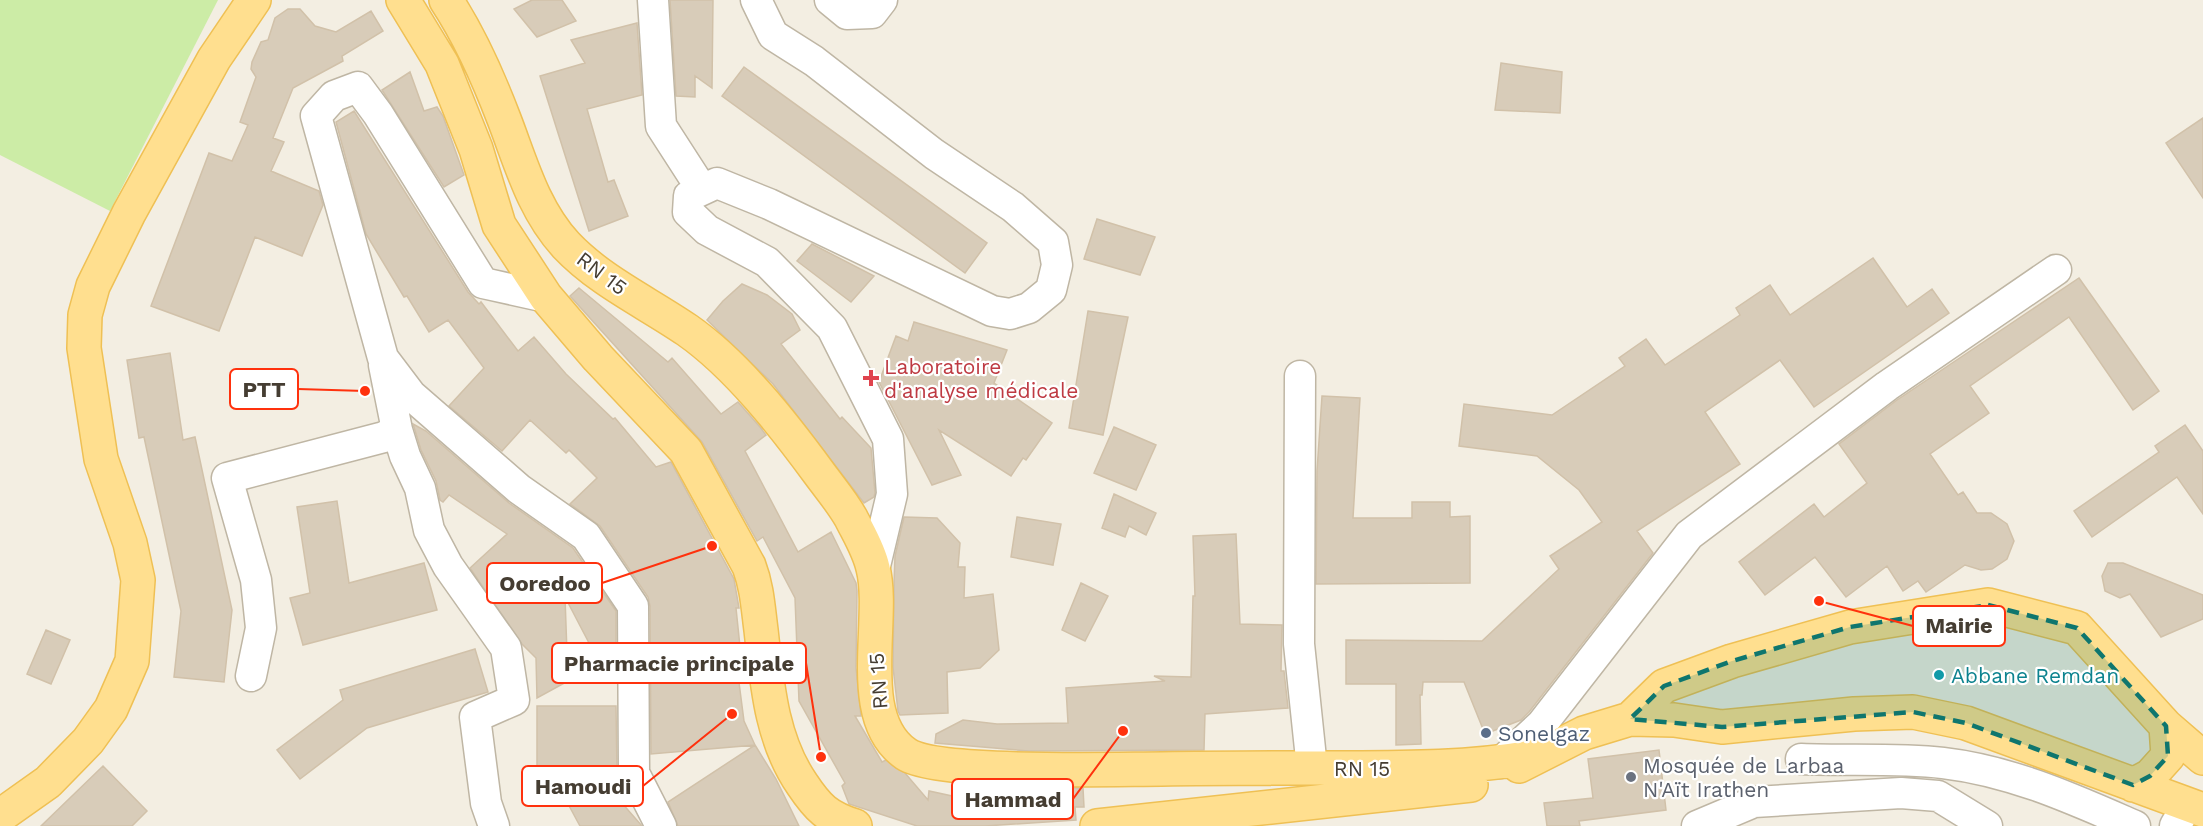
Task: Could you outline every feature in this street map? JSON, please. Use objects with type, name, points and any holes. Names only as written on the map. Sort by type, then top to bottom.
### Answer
[{"type":"main road","points":[[0,816],[48,782],[88,741],[111,709],[132,661],[138,580],[130,543],[101,459],[84,348],[85,315],[93,285],[129,213],[214,59],[254,0]]},
{"type":"main road","points":[[403,0],[442,64],[476,149],[499,225],[546,297],[598,358],[686,451],[749,566],[756,585],[766,674],[782,750],[816,804],[832,819],[855,826]]},
{"type":"main road","name":"RN 15","points":[[446,0],[466,30],[482,64],[527,182],[545,218],[566,245],[600,276],[689,332],[722,360],[790,435],[846,510],[865,544],[874,570],[876,693],[880,719],[894,743],[909,756],[932,762],[966,766],[1088,769],[1409,768],[1500,763],[1537,756]]},
{"type":"main road","points":[[1630,719],[1664,686],[1732,662],[1850,627],[1988,605],[2077,628],[2166,726],[2203,758]]},
{"type":"main road","points":[[1537,756],[1584,733],[1630,719],[1674,720],[1722,727],[1854,714],[1913,712],[1966,723],[2133,785],[2189,813]]},
{"type":"main road","points":[[2133,785],[2150,776],[2168,756],[2166,726]]},
{"type":"main road","name":"RN 15","points":[[1097,826],[1486,783],[1537,756]]},
{"type":"street","points":[[653,0],[661,126],[701,188]]},
{"type":"street","points":[[756,0],[773,35],[814,61],[934,154],[1013,207],[1053,242],[1057,265],[1051,290],[1029,308],[1010,314],[992,311],[769,204],[717,183],[701,188],[689,196],[688,212],[706,230],[768,262],[832,328],[888,439],[892,494],[874,570]]},
{"type":"street","points":[[830,0],[847,14],[872,13],[882,0]]},
{"type":"street","points":[[494,826],[486,803],[475,717],[514,700],[506,648],[448,566],[429,530],[420,488],[405,456],[397,430],[383,358],[316,116],[334,96],[358,87],[378,114],[483,283],[546,297]]},
{"type":"street","points":[[1500,763],[1542,724],[1689,535],[1887,386],[2056,270]]},
{"type":"street","points":[[383,358],[411,395],[519,489],[586,536],[633,606],[634,772],[661,826]]},
{"type":"street","points":[[1300,376],[1299,644],[1312,768]]},
{"type":"street","points":[[251,676],[261,628],[256,580],[227,478],[384,437],[397,430]]},
{"type":"street","points":[[1801,759],[1943,763],[2010,776],[2058,792],[2135,826]]},
{"type":"street","points":[[1938,796],[1943,763]]},
{"type":"street","points":[[1697,826],[1754,802],[1901,793],[1938,796],[1987,826]]},
{"type":"highlighted area","points":[[1988,605],[2077,628],[2166,726],[2168,756],[2150,776],[2133,785],[1966,723],[1913,712],[1722,727],[1630,719],[1664,686],[1732,661],[1850,627]]},
{"type":"green space","points":[[0,0],[218,0],[110,211],[0,155]]},
{"type":"building","points":[[532,0],[562,0],[576,21],[537,37],[514,9]]},
{"type":"building","points":[[670,0],[713,0],[712,88],[695,76],[695,97],[676,96]]},
{"type":"building","points":[[288,9],[300,9],[315,26],[336,32],[371,11],[383,31],[342,56],[343,61],[293,88],[273,138],[284,142],[271,171],[319,191],[323,205],[302,256],[255,237],[219,331],[151,306],[209,153],[232,161],[248,125],[240,122],[256,77],[251,69],[252,62],[261,42],[268,40],[275,18]]},
{"type":"building","points":[[637,23],[642,95],[587,109],[608,182],[614,180],[628,216],[589,231],[540,76],[585,63],[571,40]]},
{"type":"building","points":[[1501,63],[1562,72],[1560,113],[1495,110]]},
{"type":"building","points":[[744,67],[987,243],[965,273],[722,96]]},
{"type":"building","points":[[410,72],[424,111],[437,107],[443,116],[464,175],[444,187],[382,90]]},
{"type":"building","points":[[354,111],[468,292],[479,304],[481,302],[518,351],[534,337],[566,374],[613,419],[615,418],[656,467],[671,462],[734,579],[739,608],[736,608],[742,666],[737,667],[744,721],[755,745],[651,754],[650,606],[648,597],[600,526],[570,504],[597,478],[569,450],[566,453],[530,420],[502,451],[449,406],[484,368],[448,320],[429,332],[407,296],[404,297],[366,234],[336,122]]},
{"type":"building","points":[[2203,118],[2203,198],[2166,143]]},
{"type":"building","points":[[1097,219],[1155,237],[1140,275],[1084,259]]},
{"type":"building","points":[[812,244],[874,276],[851,302],[797,261]]},
{"type":"building","points":[[1873,258],[1907,307],[1932,289],[1949,313],[1814,407],[1780,360],[1705,412],[1740,464],[1637,531],[1653,553],[1529,712],[1521,720],[1485,734],[1464,682],[1423,682],[1422,695],[1420,695],[1421,744],[1396,745],[1396,684],[1346,684],[1346,640],[1482,641],[1559,569],[1550,556],[1602,522],[1579,490],[1537,456],[1459,446],[1464,404],[1552,415],[1625,366],[1619,358],[1646,339],[1665,365],[1740,315],[1736,308],[1770,285],[1790,315]]},
{"type":"building","points":[[2079,278],[2159,391],[2133,410],[2069,317],[1970,386],[1989,413],[1930,454],[1958,495],[1963,492],[1977,513],[1991,513],[2007,524],[2014,541],[2007,559],[1992,569],[1981,570],[1965,565],[1926,592],[1918,581],[1903,591],[1887,566],[1846,597],[1815,557],[1765,595],[1739,562],[1814,504],[1824,517],[1867,483],[1839,444],[1897,400]]},
{"type":"building","points":[[742,284],[767,295],[792,314],[800,330],[781,344],[840,419],[842,417],[871,448],[875,493],[874,497],[864,503],[773,384],[707,320]]},
{"type":"building","points":[[579,288],[668,362],[672,358],[721,414],[738,402],[760,427],[766,435],[745,451],[798,552],[831,532],[856,583],[856,668],[861,716],[855,716],[882,762],[886,760],[905,773],[928,800],[929,791],[1003,807],[1002,787],[1083,788],[1084,807],[1075,807],[1076,820],[985,826],[917,826],[849,804],[842,786],[845,783],[799,701],[795,598],[763,537],[757,541],[702,442],[570,296]]},
{"type":"building","points":[[1088,311],[1128,317],[1103,435],[1069,428]]},
{"type":"building","points":[[914,322],[1007,350],[994,383],[1052,423],[1026,460],[1023,458],[1011,476],[939,430],[961,475],[932,485],[879,382],[896,336],[908,341]]},
{"type":"building","points":[[170,353],[183,440],[195,437],[232,610],[224,682],[174,677],[181,611],[144,437],[139,438],[127,360]]},
{"type":"building","points":[[1322,396],[1360,398],[1353,518],[1412,518],[1412,502],[1450,502],[1450,517],[1470,516],[1470,583],[1316,584],[1317,471]]},
{"type":"building","points":[[413,424],[426,431],[509,503],[573,548],[616,611],[616,655],[600,664],[565,597],[568,681],[537,698],[536,658],[522,644],[470,568],[507,534],[449,495],[443,502],[440,500],[436,481],[421,450]]},
{"type":"building","points":[[2185,425],[2203,451],[2203,514],[2177,477],[2092,537],[2074,511],[2159,452],[2155,446]]},
{"type":"building","points":[[1114,427],[1156,445],[1136,490],[1094,473]]},
{"type":"building","points":[[1114,494],[1156,513],[1146,535],[1129,526],[1125,537],[1102,528]]},
{"type":"building","points":[[337,501],[349,583],[424,563],[437,610],[303,645],[290,598],[310,593],[297,507]]},
{"type":"building","points":[[904,517],[937,518],[960,543],[958,567],[965,567],[964,598],[993,594],[999,650],[980,668],[947,672],[948,713],[900,715],[898,711],[893,667],[894,584],[895,556]]},
{"type":"building","points":[[1017,517],[1061,524],[1053,565],[1011,557]]},
{"type":"building","points":[[1236,534],[1240,624],[1282,625],[1281,671],[1284,671],[1288,708],[1205,714],[1204,750],[1029,751],[935,743],[936,734],[963,720],[997,724],[1068,723],[1066,688],[1165,681],[1154,676],[1191,677],[1193,596],[1195,596],[1193,536]]},
{"type":"building","points":[[2108,563],[2123,563],[2203,595],[2203,619],[2161,637],[2130,594],[2120,598],[2105,591],[2102,576]]},
{"type":"building","points":[[1081,583],[1108,596],[1085,641],[1062,630]]},
{"type":"building","points":[[46,630],[70,640],[51,684],[27,674]]},
{"type":"building","points":[[475,649],[488,692],[367,728],[300,779],[277,750],[343,700],[340,690]]},
{"type":"building","points":[[537,706],[616,706],[617,773],[621,786],[621,802],[642,826],[580,826],[554,778],[537,778]]},
{"type":"building","points":[[755,745],[776,779],[799,826],[678,826],[668,802]]},
{"type":"building","points":[[1659,750],[1666,810],[1579,821],[1580,826],[1547,826],[1544,803],[1593,798],[1588,759]]},
{"type":"building","points":[[103,766],[147,811],[132,826],[41,826]]},
{"type":"place","name":"Laboratoire d'analyse médicale","points":[[871,378]]},
{"type":"place","name":"PTT","points":[[365,391]]},
{"type":"place","name":"Ooredoo","points":[[712,546]]},
{"type":"place","name":"Mairie","points":[[1819,601]]},
{"type":"place","name":"Abbane Remdan","points":[[1939,675]]},
{"type":"place","name":"Hamoudi","points":[[732,714]]},
{"type":"place","name":"Hammad","points":[[1123,731]]},
{"type":"place","name":"Sonelgaz","points":[[1486,733]]},
{"type":"place","name":"Pharmacie principale","points":[[821,757]]},
{"type":"place","name":"Mosquée de Larbaa N'Aït Irathen","points":[[1631,777]]}]
